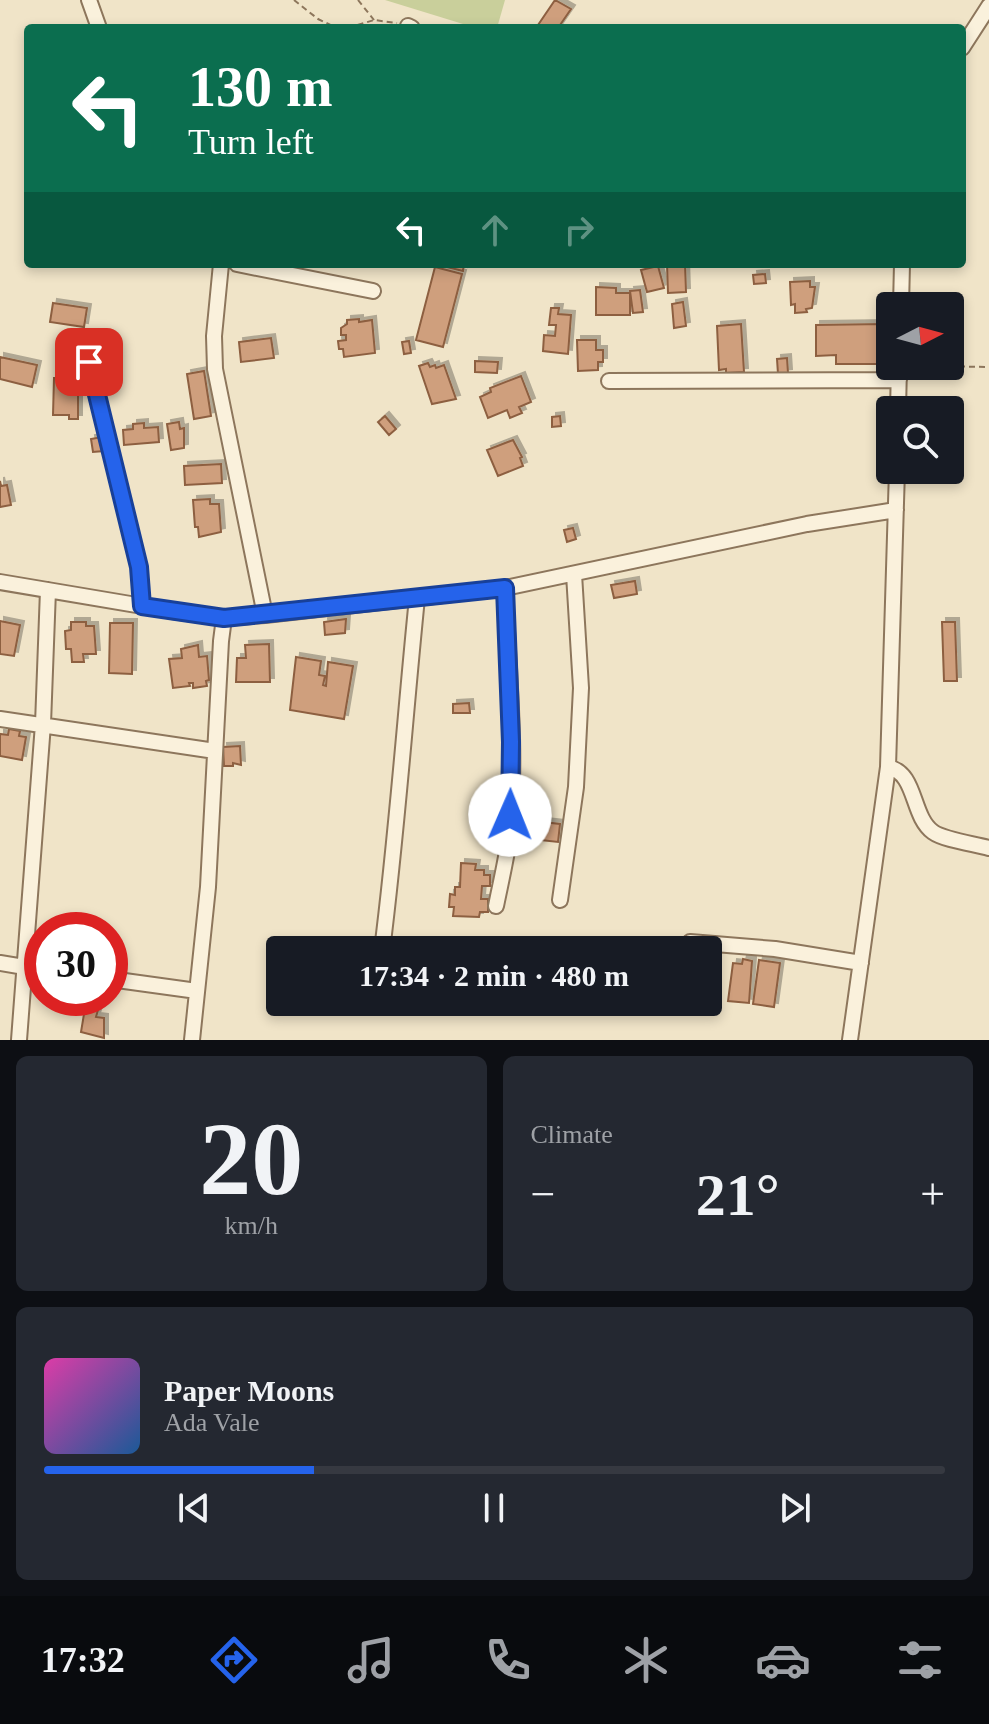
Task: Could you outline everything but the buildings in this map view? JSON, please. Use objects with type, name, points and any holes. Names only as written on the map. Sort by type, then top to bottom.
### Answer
[{"type":"street","points":[[89,0],[98,24]]},
{"type":"street","points":[[966,42],[989,6]]},
{"type":"street","points":[[221,268],[214,336],[215,369],[265,615]]},
{"type":"street","points":[[257,268],[373,291]]},
{"type":"street","points":[[901,292],[902,268]]},
{"type":"street","points":[[89,362],[139,567],[142,606]]},
{"type":"street","points":[[609,381],[876,374]]},
{"type":"street","points":[[850,1040],[888,767],[897,484]]},
{"type":"street","points":[[0,582],[224,618],[265,615],[505,588],[807,524],[896,510]]},
{"type":"street","points":[[560,900],[576,787],[581,702],[574,574]]},
{"type":"street","points":[[496,906],[508,846],[510,801],[505,588]]},
{"type":"street","points":[[28,912],[43,724],[48,590]]},
{"type":"street","points":[[384,936],[396,847],[402,736],[417,598]]},
{"type":"street","points":[[192,1040],[208,887],[224,618]]},
{"type":"street","points":[[0,719],[215,751]]},
{"type":"street","points":[[888,767],[905,777],[919,817],[935,834],[989,848]]},
{"type":"street","points":[[722,945],[775,949],[861,963]]},
{"type":"street","points":[[0,963],[24,967],[19,1040]]},
{"type":"street","points":[[128,981],[197,991]]},
{"type":"path","points":[[294,0],[329,24]]},
{"type":"path","points":[[358,0],[374,20]]},
{"type":"path","points":[[361,24],[387,20],[400,24]]},
{"type":"path","points":[[964,367],[989,367]]},
{"type":"green space","points":[[385,0],[505,0],[498,24],[463,24]]},
{"type":"route","points":[[89,362],[139,567],[142,606],[224,618],[505,588],[511,742],[510,815]]}]
